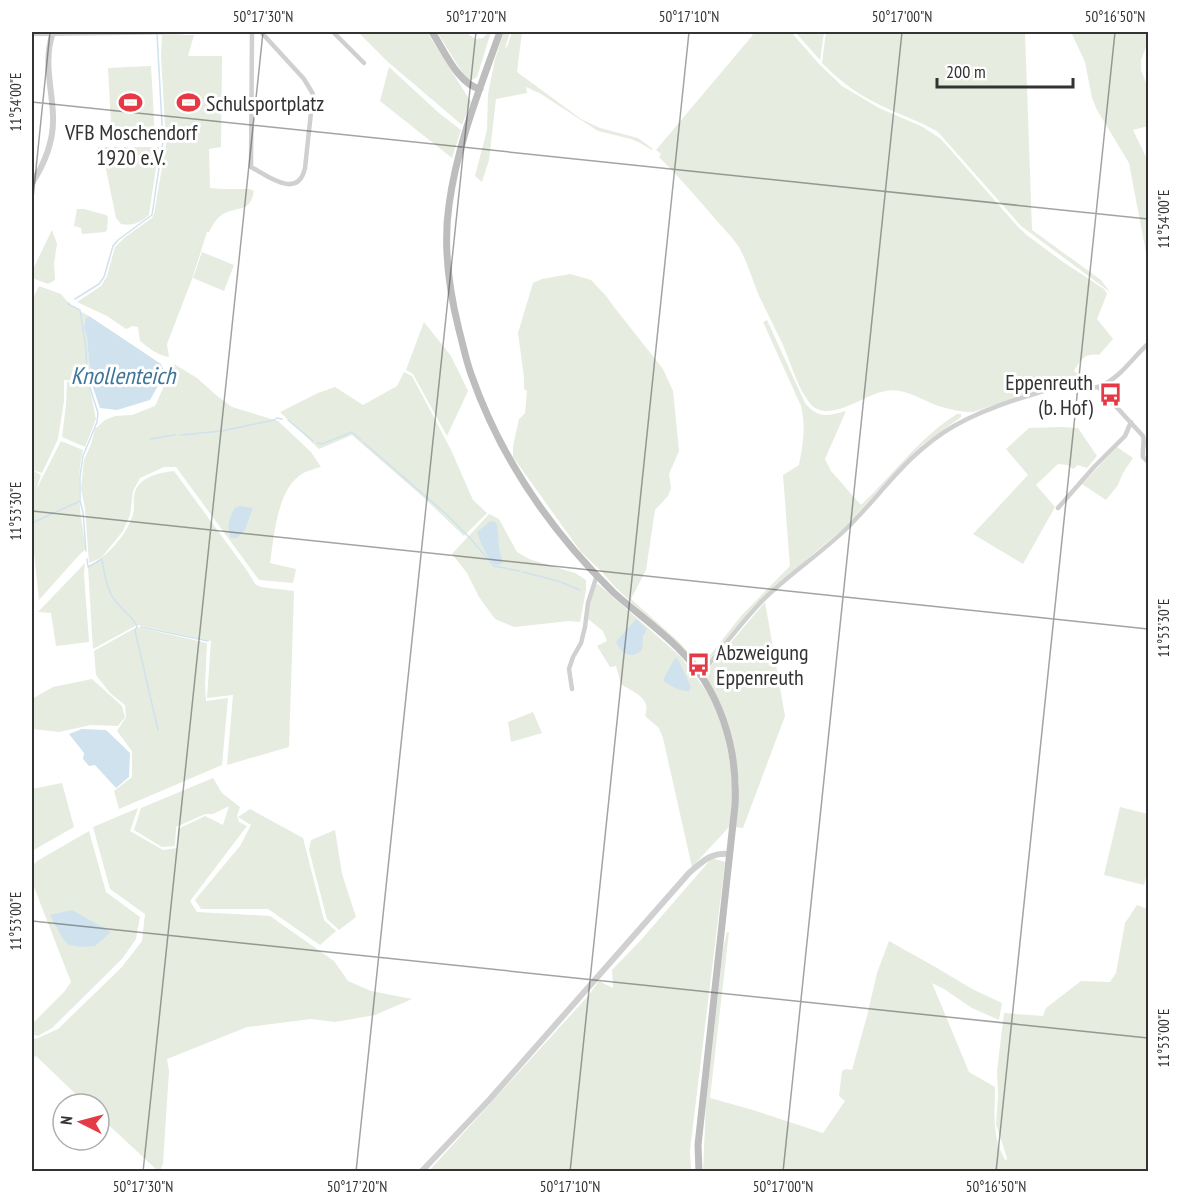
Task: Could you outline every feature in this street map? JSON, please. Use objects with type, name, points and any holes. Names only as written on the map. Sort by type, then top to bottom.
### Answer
[{"type":"main road","points":[[432,32],[462,79],[474,88],[480,89]]},
{"type":"main road","points":[[500,32],[459,151],[449,207],[447,238],[450,283],[470,373],[495,433],[528,489],[556,530],[622,600],[679,648],[700,675],[724,720],[734,765],[736,785],[698,1145],[699,1172]]},
{"type":"street","points":[[32,34],[183,32]]},
{"type":"street","points":[[252,32],[251,167],[280,183],[294,184],[304,175],[313,94],[304,79],[261,32]]},
{"type":"street","points":[[333,32],[363,63]]},
{"type":"street","points":[[32,181],[45,161],[53,129],[47,65],[53,33]]},
{"type":"street","points":[[700,675],[762,601],[847,528],[901,468],[933,439],[972,417],[1022,398],[1058,387],[1099,388],[1121,374],[1149,344]]},
{"type":"street","points":[[1099,388],[1143,436],[1143,457],[1149,462]]},
{"type":"street","points":[[1058,508],[1125,436],[1131,422]]},
{"type":"street","points":[[572,689],[569,669],[581,643],[588,603],[597,575]]},
{"type":"street","points":[[421,1172],[497,1091],[689,873],[711,856],[720,853],[730,854]]},
{"type":"shaded area","points":[[358,32],[427,32],[471,102],[462,125],[388,62]]},
{"type":"shaded area","points":[[437,32],[465,32],[476,39],[483,38],[491,32],[477,77],[468,80],[465,77]]},
{"type":"shaded area","points":[[504,32],[510,32],[505,48],[512,32],[522,32],[517,72],[581,119],[600,128],[638,138],[653,149],[631,139],[598,131],[541,94],[526,87],[527,93],[496,99],[489,160],[482,182],[475,176],[487,130],[488,94],[495,59]]},
{"type":"shaded area","points":[[754,32],[791,32],[842,86],[879,108],[923,127],[941,139],[1018,227],[1063,262],[1104,289],[1107,294],[1097,319],[1113,339],[1099,355],[1087,356],[1079,363],[1074,371],[1082,378],[1067,386],[1040,390],[973,412],[935,405],[907,393],[893,390],[878,393],[834,410],[825,411],[812,405],[797,380],[740,249],[696,196],[659,157],[661,154],[656,150]]},
{"type":"shaded area","points":[[795,32],[813,32],[819,35],[824,32],[820,60]]},
{"type":"shaded area","points":[[826,32],[1025,32],[1032,230],[1101,280],[1110,292],[1021,226],[938,132],[867,98],[834,74],[822,63]]},
{"type":"shaded area","points":[[1071,32],[1148,32],[1148,42],[1141,60],[1141,70],[1148,88],[1148,126],[1133,130],[1148,161],[1148,259],[1129,163],[1097,110],[1092,98],[1085,62]]},
{"type":"shaded area","points":[[162,35],[194,35],[188,56],[222,56],[221,147],[209,149],[210,188],[254,191],[247,205],[222,215],[207,232],[167,344],[169,357],[157,353],[140,341],[138,327],[133,326],[126,329],[107,316],[77,302],[101,286],[107,276],[115,247],[154,214],[166,144]]},
{"type":"shaded area","name":"VFB Moschendorf 1920 e.V.","points":[[151,66],[155,138],[112,141],[108,68]]},
{"type":"shaded area","points":[[389,67],[461,130],[452,158],[380,101]]},
{"type":"shaded area","points":[[98,147],[159,147],[149,215],[143,220],[125,225],[116,218],[106,169]]},
{"type":"shaded area","points":[[77,209],[106,215],[108,217],[107,230],[82,234],[81,228],[74,226]]},
{"type":"shaded area","points":[[52,230],[57,244],[54,264],[55,280],[48,284],[32,278],[32,271]]},
{"type":"shaded area","points":[[202,252],[234,265],[224,291],[193,278]]},
{"type":"shaded area","points":[[570,274],[591,280],[607,297],[663,369],[673,391],[679,451],[669,474],[671,488],[668,496],[655,510],[646,570],[631,599],[679,642],[698,663],[702,664],[707,659],[741,616],[790,566],[783,475],[799,465],[804,428],[801,406],[763,322],[767,320],[805,403],[814,412],[824,415],[846,411],[825,459],[831,471],[861,505],[931,434],[957,414],[961,414],[961,417],[922,445],[843,529],[776,585],[706,663],[702,666],[698,665],[581,552],[513,457],[519,419],[525,413],[527,391],[524,389],[518,333],[533,283]]},
{"type":"shaded area","points":[[39,286],[61,294],[71,306],[89,316],[85,319],[84,328],[91,382],[64,380],[64,401],[58,439],[42,473],[32,470],[32,300]]},
{"type":"shaded area","points":[[424,322],[451,356],[468,391],[447,436],[413,374],[406,370]]},
{"type":"shaded area","points":[[174,364],[197,378],[232,407],[278,421],[311,452],[321,467],[304,473],[292,484],[281,504],[275,528],[270,563],[296,569],[293,583],[259,580],[176,467],[164,467],[140,478],[133,491],[130,515],[123,531],[101,558],[89,563],[85,508],[81,489],[84,460],[95,429],[105,420],[115,416],[132,415],[155,406]]},
{"type":"shaded area","points":[[404,372],[412,376],[451,450],[473,500],[487,513],[464,536],[352,435],[319,449],[280,412],[335,387],[363,405],[397,386]]},
{"type":"shaded area","points":[[67,382],[89,384],[96,419],[85,447],[62,437]]},
{"type":"shaded area","points":[[1029,428],[1078,428],[1097,456],[1087,468],[1078,465],[1073,469],[1068,465],[1058,464],[1036,485],[1055,507],[1023,564],[973,534],[1028,475],[1006,449]]},
{"type":"shaded area","points":[[61,441],[83,450],[79,487],[80,512],[86,549],[39,600],[32,533],[32,470],[41,475],[36,490]]},
{"type":"shaded area","points":[[1117,447],[1133,458],[1118,485],[1106,500],[1082,484]]},
{"type":"shaded area","points":[[174,471],[255,584],[261,587],[294,591],[289,747],[227,765],[233,695],[207,698],[211,641],[137,625],[93,649],[88,567],[109,551],[126,530],[133,514],[134,496],[139,484],[149,477]]},
{"type":"shaded area","points":[[489,514],[499,519],[517,552],[529,559],[575,573],[586,580],[580,622],[569,621],[514,627],[495,619],[479,597],[467,573],[452,554]]},
{"type":"shaded area","points":[[85,563],[89,642],[56,646],[51,613],[38,612]]},
{"type":"shaded area","points":[[598,584],[681,657],[707,692],[724,733],[731,767],[733,797],[729,827],[692,867],[659,728],[645,716],[646,706],[642,698],[621,684],[616,666],[610,667],[597,646],[607,641],[603,631],[588,619],[595,585]]},
{"type":"shaded area","points":[[765,602],[785,716],[743,828],[735,827],[739,781],[733,746],[705,673]]},
{"type":"shaded area","points":[[137,627],[207,643],[206,701],[228,698],[222,765],[119,809],[114,791],[132,777],[132,751],[117,731],[126,717],[125,705],[110,693],[96,675],[94,651]]},
{"type":"shaded area","points":[[92,679],[122,706],[125,717],[118,726],[91,725],[59,732],[32,729],[32,699],[53,687]]},
{"type":"shaded area","points":[[533,712],[542,733],[511,742],[508,722]]},
{"type":"shaded area","points":[[213,778],[222,793],[240,807],[237,816],[239,822],[247,826],[190,901],[197,912],[270,916],[334,961],[348,981],[371,991],[412,999],[375,1015],[335,1022],[311,1019],[247,1027],[167,1059],[169,1071],[163,1163],[160,1171],[111,1127],[111,1092],[74,1092],[36,1056],[32,1058],[32,1038],[36,1039],[58,1029],[122,967],[142,941],[145,914],[110,889],[93,827],[138,808],[130,831],[163,850],[177,848],[178,829],[205,816],[223,825],[229,806],[176,827],[175,846],[162,847],[134,830],[141,808]]},
{"type":"shaded area","points":[[62,783],[74,827],[32,851],[32,789]]},
{"type":"shaded area","points":[[1120,807],[1148,814],[1148,870],[1144,885],[1104,875]]},
{"type":"shaded area","points":[[250,809],[303,838],[324,920],[336,931],[320,945],[268,909],[201,909],[195,900],[240,846],[251,825],[238,817]]},
{"type":"shaded area","points":[[335,830],[342,874],[356,917],[339,930],[327,919],[309,850],[311,840]]},
{"type":"shaded area","points":[[89,831],[106,892],[140,917],[136,939],[122,959],[52,1028],[38,1036],[32,1034],[32,1024],[71,982],[32,882],[32,866]]},
{"type":"shaded area","points":[[712,858],[725,862],[690,1150],[691,1171],[428,1172],[588,996],[599,981],[613,988],[612,970]]},
{"type":"shaded area","points":[[1137,905],[1148,909],[1148,1171],[703,1172],[706,1104],[723,949],[727,932],[729,932],[710,1098],[823,1133],[845,1101],[839,1096],[842,1071],[852,1070],[877,973],[889,941],[972,989],[1002,1003],[999,1020],[972,1008],[932,983],[969,1072],[995,1087],[996,1134],[1006,1161],[996,1124],[997,1071],[1004,1013],[1043,1016],[1046,1008],[1081,981],[1110,982],[1116,973],[1125,923]]},
{"type":"water","name":"Knollenteich","points":[[89,316],[161,364],[165,373],[150,400],[117,410],[100,408],[91,382],[84,328],[85,319]]},
{"type":"water","points":[[240,506],[253,508],[245,530],[237,538],[231,538],[228,526],[235,508]]},
{"type":"water","points":[[491,521],[496,522],[497,525],[502,564],[496,565],[490,559],[477,532]]},
{"type":"water","points":[[636,619],[647,629],[643,636],[642,650],[631,655],[621,650],[616,642]]},
{"type":"water","points":[[675,658],[678,659],[691,687],[689,691],[675,688],[663,680]]},
{"type":"water","points":[[82,729],[106,730],[130,753],[129,777],[116,788],[95,765],[89,766],[83,759],[84,753],[69,734]]},
{"type":"water","points":[[72,910],[111,932],[95,946],[69,945],[63,939],[50,915]]},
{"type":"waterway","points":[[75,299],[99,284],[104,277],[113,246],[118,240],[152,215],[163,141],[157,34]]},
{"type":"waterway","points":[[32,523],[80,501],[83,456],[97,422],[98,413],[87,378],[86,349],[80,310],[69,303]]},
{"type":"waterway","points":[[180,435],[222,431],[277,418],[282,419]]},
{"type":"waterway","points":[[288,420],[313,441]]},
{"type":"waterway","points":[[317,443],[322,444],[352,432],[361,440]]},
{"type":"waterway","points":[[150,439],[175,435]]},
{"type":"waterway","points":[[363,442],[446,514],[494,566],[520,571]]},
{"type":"waterway","points":[[80,501],[86,551]]},
{"type":"waterway","points":[[87,559],[88,567],[102,559],[111,594],[137,626],[135,631],[158,730]]},
{"type":"waterway","points":[[523,572],[558,581],[580,590]]},
{"type":"waterway","points":[[141,627],[208,641]]},
{"type":"place","name":"VFB Moschendorf 1920 e.V.","points":[[131,103]]},
{"type":"place","name":"Schulsportplatz","points":[[188,103]]},
{"type":"place","name":"Eppenreuth (b. Hof)","points":[[1111,395]]},
{"type":"place","name":"Abzweigung Eppenreuth","points":[[698,665]]}]
